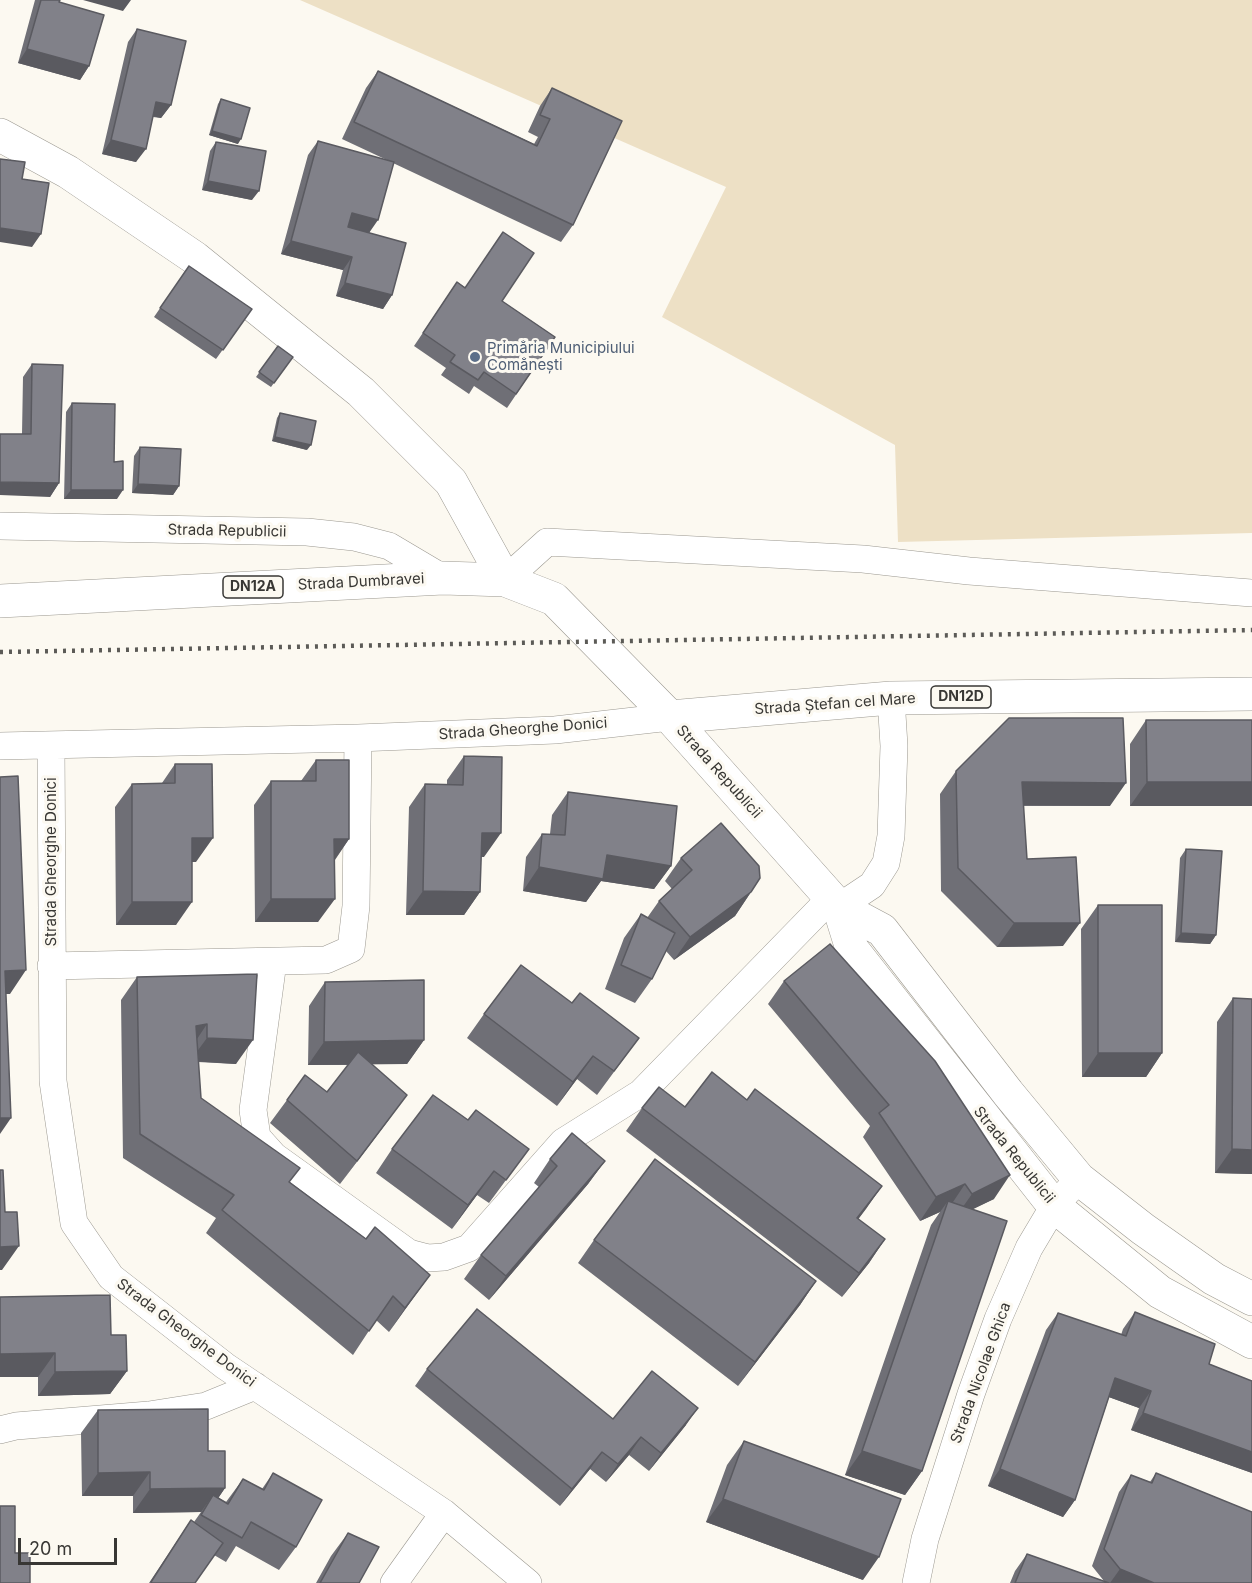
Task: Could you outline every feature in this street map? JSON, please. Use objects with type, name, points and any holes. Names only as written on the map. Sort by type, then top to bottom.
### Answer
[{"type":"main road","points":[[0,135],[68,172],[195,258],[361,392],[451,482],[505,580]]},
{"type":"main road","name":"Strada Dumbravei","points":[[0,601],[443,578],[505,580],[554,599],[670,717]]},
{"type":"main road","name":"Strada Ștefan cel Mare","points":[[670,717],[891,698],[1252,694]]},
{"type":"main road","name":"Strada Republicii","points":[[670,717],[835,903],[882,930],[1008,1093],[1079,1179],[1143,1229],[1214,1279],[1252,1299]]},
{"type":"main road","name":"Strada Republicii","points":[[835,903],[852,949],[1054,1206],[1160,1292],[1252,1342]]},
{"type":"street","name":"Strada Republicii","points":[[0,526],[307,532],[354,537],[390,546],[443,578]]},
{"type":"street","points":[[505,580],[547,542],[863,559],[969,571],[1252,593]]},
{"type":"street","points":[[273,962],[253,1110],[257,1137],[274,1156],[409,1253],[428,1258],[444,1257],[469,1248],[563,1142],[641,1093],[835,903],[872,885],[886,863],[891,836],[894,746],[891,698]]},
{"type":"street","name":"Strada Gheorghe Donici","points":[[0,746],[358,738],[555,730],[670,717]]},
{"type":"street","points":[[51,966],[326,960],[351,949],[356,906],[358,738]]},
{"type":"street","name":"Strada Gheorghe Donici","points":[[51,745],[53,1081],[74,1223],[111,1277],[255,1386],[444,1513],[528,1583]]},
{"type":"street","name":"Strada Nicolae Ghica","points":[[916,1583],[925,1539],[970,1394],[1029,1248],[1054,1206],[1079,1179]]},
{"type":"street","points":[[0,1430],[16,1426],[149,1415],[206,1406],[255,1386]]},
{"type":"street","points":[[394,1583],[444,1513]]},
{"type":"shaded area","points":[[300,0],[1252,0],[1252,533],[898,542],[895,445],[662,317],[726,187]]},
{"type":"building","points":[[41,0],[60,0],[59,2],[104,15],[89,66],[27,49]]},
{"type":"building","points":[[137,29],[186,41],[171,105],[156,102],[146,149],[111,140]]},
{"type":"building","points":[[378,71],[537,146],[550,119],[540,115],[552,88],[622,121],[573,225],[354,122]]},
{"type":"building","points":[[221,99],[250,108],[241,139],[212,131]]},
{"type":"building","points":[[318,141],[394,162],[378,220],[352,213],[348,227],[406,243],[392,295],[345,283],[352,257],[291,241]]},
{"type":"building","points":[[216,142],[266,151],[259,191],[208,181]]},
{"type":"building","points":[[0,159],[25,162],[22,179],[49,183],[41,234],[0,228]]},
{"type":"building","points":[[503,232],[534,253],[502,301],[555,337],[516,394],[484,372],[478,380],[450,362],[455,355],[423,333],[457,282],[465,288]]},
{"type":"building","points":[[189,266],[252,309],[223,350],[160,308]]},
{"type":"building","points":[[278,346],[293,357],[274,383],[259,372]]},
{"type":"building","points":[[32,364],[63,365],[59,483],[0,482],[0,434],[31,434]]},
{"type":"building","points":[[72,403],[115,404],[114,462],[123,461],[123,490],[71,490]]},
{"type":"building","points":[[280,413],[316,421],[311,445],[275,437]]},
{"type":"building","points":[[140,447],[181,449],[179,486],[138,484]]},
{"type":"building","points":[[1009,718],[1123,718],[1126,783],[1022,782],[1027,859],[1076,857],[1080,923],[1014,923],[958,868],[956,771]]},
{"type":"building","points":[[1146,720],[1252,720],[1252,782],[1147,782]]},
{"type":"building","points":[[464,756],[502,757],[501,833],[482,833],[480,892],[423,891],[425,784],[463,785]]},
{"type":"building","points":[[316,760],[349,760],[349,839],[334,839],[335,899],[271,899],[271,781],[316,781]]},
{"type":"building","points":[[175,764],[212,764],[213,838],[192,838],[192,902],[132,902],[132,784],[175,783]]},
{"type":"building","points":[[18,776],[26,970],[5,971],[11,1118],[0,1118],[0,777]]},
{"type":"building","points":[[568,792],[677,806],[671,866],[607,855],[603,879],[539,867],[542,834],[565,835]]},
{"type":"building","points":[[721,823],[759,866],[760,878],[751,892],[690,937],[659,901],[692,870],[681,858]]},
{"type":"building","points":[[1186,849],[1222,851],[1216,935],[1181,933]]},
{"type":"building","points":[[1098,905],[1162,905],[1162,1053],[1098,1053]]},
{"type":"building","points":[[641,914],[675,933],[652,979],[621,965]]},
{"type":"building","points":[[830,944],[935,1061],[1010,1175],[972,1194],[965,1184],[936,1197],[879,1113],[889,1105],[784,981]]},
{"type":"building","points":[[521,965],[572,1003],[580,993],[639,1038],[614,1071],[593,1056],[573,1082],[484,1014]]},
{"type":"building","points":[[257,974],[253,1040],[207,1038],[207,1024],[196,1026],[201,1098],[300,1168],[289,1182],[366,1239],[375,1227],[430,1275],[405,1308],[393,1296],[369,1331],[222,1210],[234,1195],[140,1134],[137,977]]},
{"type":"building","points":[[424,980],[424,1040],[324,1042],[325,982]]},
{"type":"building","points":[[1233,998],[1252,999],[1252,1150],[1232,1149]]},
{"type":"building","points":[[358,1052],[407,1095],[357,1161],[287,1100],[305,1075],[327,1092]]},
{"type":"building","points":[[712,1072],[747,1100],[755,1089],[882,1186],[857,1218],[885,1239],[859,1273],[642,1108],[659,1087],[685,1107]]},
{"type":"building","points":[[433,1095],[468,1120],[476,1110],[529,1149],[506,1180],[494,1171],[468,1205],[392,1149]]},
{"type":"building","points":[[572,1133],[605,1161],[506,1276],[481,1255],[557,1166],[550,1159]]},
{"type":"building","points":[[655,1159],[816,1281],[755,1362],[594,1240]]},
{"type":"building","points":[[0,1170],[3,1170],[5,1212],[17,1212],[19,1246],[0,1247]]},
{"type":"building","points":[[948,1201],[1007,1221],[922,1471],[862,1451]]},
{"type":"building","points":[[110,1295],[111,1335],[126,1335],[127,1371],[55,1372],[55,1353],[0,1354],[0,1297]]},
{"type":"building","points":[[477,1309],[613,1419],[652,1371],[698,1408],[661,1453],[641,1437],[618,1464],[602,1452],[572,1489],[427,1369]]},
{"type":"building","points":[[1135,1312],[1215,1344],[1209,1364],[1252,1381],[1252,1452],[1143,1413],[1151,1391],[1115,1378],[1075,1500],[1000,1469],[1058,1313],[1126,1336]]},
{"type":"building","points":[[208,1409],[208,1451],[225,1451],[225,1488],[150,1489],[150,1472],[98,1473],[98,1410]]},
{"type":"building","points":[[744,1441],[901,1499],[879,1557],[723,1499]]},
{"type":"building","points":[[273,1473],[322,1500],[296,1547],[251,1522],[242,1538],[201,1515],[213,1495],[228,1504],[243,1479],[264,1490]]},
{"type":"building","points":[[1156,1473],[1252,1512],[1252,1583],[1154,1583],[1120,1569],[1104,1549],[1131,1475],[1152,1483]]},
{"type":"building","points":[[0,1506],[15,1506],[15,1553],[30,1553],[30,1583],[0,1583]]},
{"type":"building","points":[[191,1520],[223,1543],[195,1583],[152,1583],[151,1582]]},
{"type":"building","points":[[348,1533],[379,1547],[359,1583],[320,1583]]},
{"type":"building","points":[[1027,1554],[1109,1583],[1015,1583]]},
{"type":"railway","points":[[0,652],[1252,630]]},
{"type":"place","name":"Primăria Municipiului Comănești","points":[[475,357]]}]
